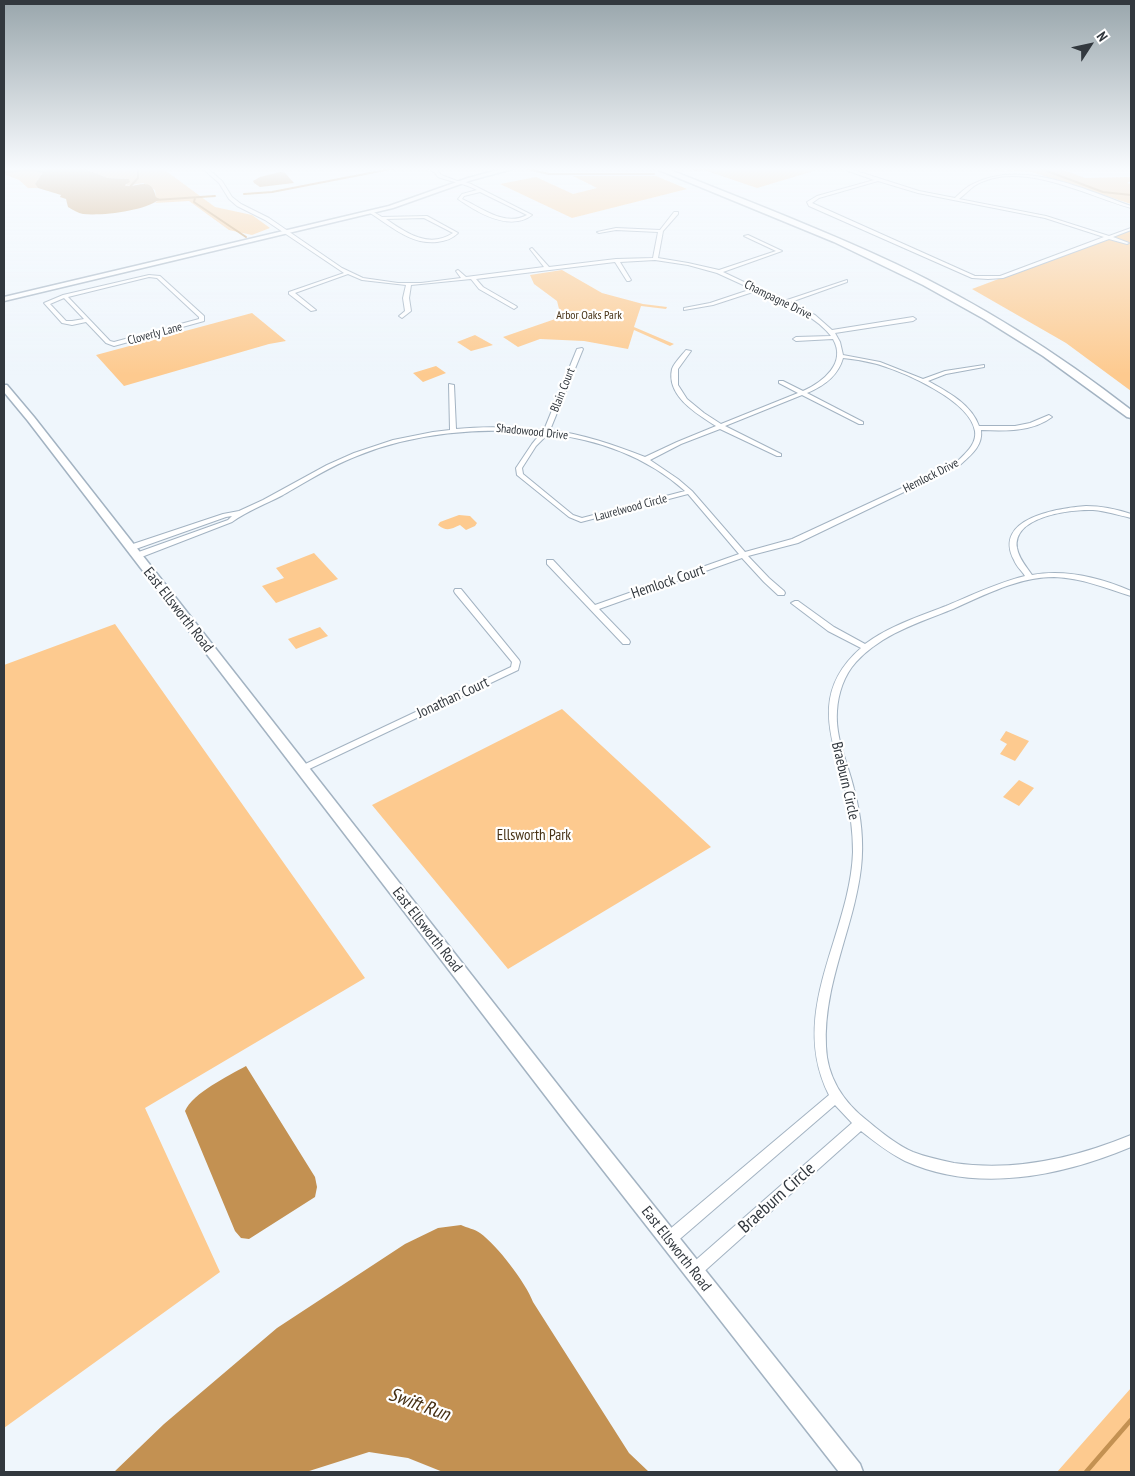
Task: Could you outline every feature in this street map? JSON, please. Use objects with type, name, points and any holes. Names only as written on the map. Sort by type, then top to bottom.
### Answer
[{"type":"highway","points":[[827,237],[933,287],[1043,351],[1131,415]]},
{"type":"highway","points":[[845,237],[912,267],[1002,316],[1070,358]]},
{"type":"main road","points":[[4,299],[268,237]]},
{"type":"main road","name":"East Ellsworth Road","points":[[4,387],[852,1472]]},
{"type":"street","name":"Champagne Drive","points":[[291,237],[347,273],[373,282],[409,285],[616,260],[655,259],[688,264],[718,272],[785,302],[813,316],[834,334]]},
{"type":"street","points":[[411,237],[420,242],[451,237]]},
{"type":"street","points":[[655,259],[660,237]]},
{"type":"street","points":[[718,272],[780,251],[748,237]]},
{"type":"street","points":[[886,237],[966,274],[981,278],[1001,276],[1109,237],[1127,243]]},
{"type":"street","points":[[532,249],[547,268]]},
{"type":"street","points":[[616,260],[629,280]]},
{"type":"street","points":[[458,271],[465,279]]},
{"type":"street","points":[[313,310],[291,293],[347,273]]},
{"type":"street","points":[[106,275],[116,284]]},
{"type":"street","name":"Cloverly Lane","points":[[149,276],[158,277],[202,320],[114,344],[108,342],[65,296],[116,284],[149,276]]},
{"type":"street","points":[[97,277],[106,286]]},
{"type":"street","points":[[473,278],[481,288],[514,307]]},
{"type":"street","points":[[785,302],[845,281]]},
{"type":"street","points":[[402,316],[408,311],[406,298],[409,285]]},
{"type":"street","points":[[686,309],[711,304],[757,289]]},
{"type":"street","points":[[65,296],[47,303],[64,322],[72,323],[87,320]]},
{"type":"street","points":[[796,339],[913,319]]},
{"type":"street","points":[[645,460],[679,443],[806,393],[823,383],[831,376],[840,362],[839,344],[834,334]]},
{"type":"street","name":"Blain Court","points":[[546,432],[580,349]]},
{"type":"street","points":[[688,351],[676,364],[674,371],[674,386],[688,404],[722,426],[778,455]]},
{"type":"street","points":[[841,356],[881,364],[922,381],[958,402],[976,421],[979,428],[1001,429],[1026,426],[1049,417]]},
{"type":"street","points":[[922,381],[945,373],[982,366]]},
{"type":"street","points":[[782,382],[860,422]]},
{"type":"street","points":[[451,385],[453,430]]},
{"type":"street","name":"Shadowood Drive","points":[[133,552],[225,515],[241,512],[357,454],[402,440],[453,430],[495,428],[546,432],[603,444],[645,460],[675,479],[690,492],[760,576],[781,593]]},
{"type":"street","name":"Hemlock Drive","points":[[743,555],[773,548],[808,535],[958,464],[968,457],[978,444],[979,428]]},
{"type":"street","name":"Laurelwood Circle","points":[[546,432],[534,445],[519,468],[518,473],[575,518],[589,519],[690,492]]},
{"type":"street","points":[[1030,577],[1017,562],[1013,549],[1015,533],[1026,522],[1047,514],[1077,508],[1098,508],[1131,516]]},
{"type":"street","name":"Hemlock Court","points":[[594,608],[743,555]]},
{"type":"street","points":[[550,562],[626,642]]},
{"type":"street","name":"Braeburn Circle","points":[[1131,594],[1111,586],[1072,577],[1052,575],[1030,577],[1006,584],[911,622],[881,637],[866,648],[844,673],[839,685],[833,712],[835,739],[854,810],[857,859],[853,892],[824,1001],[820,1024],[820,1047],[824,1072],[835,1097],[860,1124],[883,1141],[913,1158],[949,1168],[981,1171],[1016,1171],[1076,1161],[1131,1141]]},
{"type":"street","name":"Jonathan Court","points":[[302,769],[514,668],[516,662],[458,591]]},
{"type":"street","points":[[795,603],[831,629],[866,648]]},
{"type":"street","points":[[669,1239],[835,1097]]},
{"type":"street","name":"Braeburn Circle","points":[[694,1271],[860,1124]]},
{"type":"green space","points":[[1110,237],[1131,237],[1131,391],[1066,343],[972,289]]},
{"type":"green space","name":"Arbor Oaks Park","points":[[562,270],[602,293],[643,304],[667,307],[666,309],[641,306],[634,327],[674,344],[670,346],[634,330],[628,349],[584,341],[540,339],[518,347],[503,337],[561,317],[557,301],[534,284],[530,275]]},
{"type":"green space","points":[[252,313],[286,341],[269,344],[124,386],[96,355]]},
{"type":"green space","points":[[475,335],[493,345],[471,351],[457,342]]},
{"type":"green space","points":[[436,366],[446,373],[423,382],[413,373]]},
{"type":"green space","points":[[459,515],[470,516],[477,523],[466,530],[460,525],[447,529],[438,525],[440,522]]},
{"type":"green space","points":[[314,553],[338,579],[276,603],[262,586],[284,578],[276,568]]},
{"type":"green space","points":[[115,624],[365,978],[145,1108],[220,1272],[4,1428],[4,665]]},
{"type":"green space","points":[[320,627],[328,636],[296,649],[288,639]]},
{"type":"green space","name":"Ellsworth Park","points":[[562,709],[711,847],[508,969],[372,805]]},
{"type":"green space","points":[[1006,731],[1029,741],[1015,761],[1000,754],[1007,744],[1000,740]]},
{"type":"green space","points":[[1019,780],[1034,788],[1019,806],[1003,797]]},
{"type":"green space","points":[[1131,1388],[1131,1472],[1057,1472]]},
{"type":"water","points":[[246,1066],[315,1177],[317,1187],[315,1197],[249,1239],[241,1238],[235,1231],[185,1111],[189,1104],[203,1091]]},
{"type":"water","points":[[461,1225],[480,1233],[510,1265],[629,1453],[649,1472],[443,1472],[408,1458],[369,1452],[306,1472],[114,1472],[164,1424],[277,1328],[405,1244],[438,1228]]},
{"type":"waterway","name":"Swift Run","points":[[1086,1472],[1131,1420]]}]
